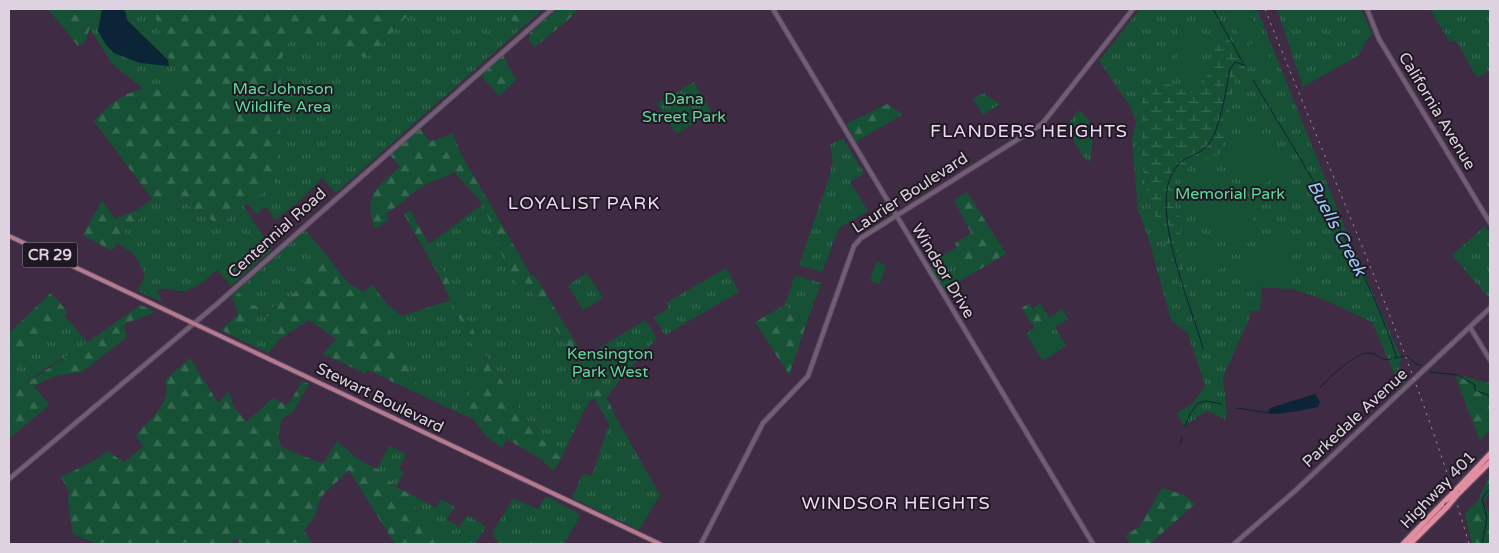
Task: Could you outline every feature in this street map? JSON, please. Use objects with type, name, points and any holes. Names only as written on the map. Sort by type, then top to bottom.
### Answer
[{"type":"highway","name":"Highway 401","points":[[1458,491],[1490,454]]},
{"type":"highway","name":"Highway 401","points":[[1403,544],[1490,462]]},
{"type":"highway","name":"Highway 401","points":[[1410,544],[1446,503]]},
{"type":"main road","name":"Stewart Boulevard","points":[[9,236],[660,544]]},
{"type":"street","name":"Centennial Road","points":[[9,478],[193,323],[552,9]]},
{"type":"street","name":"Windsor Drive","points":[[773,9],[1093,544]]},
{"type":"street","name":"Laurier Boulevard","points":[[701,544],[763,423],[808,376],[854,246],[861,238],[1042,124],[1051,116],[1133,9]]},
{"type":"street","name":"California Avenue","points":[[1367,9],[1379,39],[1490,223]]},
{"type":"street","name":"Parkedale Avenue","points":[[1234,544],[1296,490],[1490,308]]},
{"type":"street","points":[[1470,328],[1490,360]]},
{"type":"green space","points":[[48,9],[103,9],[94,16],[85,42],[78,46]]},
{"type":"green space","name":"Mac Johnson Wildlife Area","points":[[78,9],[543,9],[336,193],[322,178],[297,203],[275,220],[266,207],[256,214],[191,126],[112,64]]},
{"type":"green space","points":[[154,9],[414,9],[368,57],[336,46],[334,35],[297,33],[287,45],[279,66],[283,103],[274,184],[247,205],[243,205],[220,226],[176,197],[157,201],[152,199],[94,121],[114,102],[132,92],[180,84],[174,71],[184,71],[169,58],[163,45]]},
{"type":"green space","points":[[503,9],[543,9],[519,29]]},
{"type":"green space","points":[[557,9],[578,9],[569,19],[535,47],[529,41],[529,34]]},
{"type":"green space","name":"Memorial Park","points":[[1140,9],[1257,9],[1351,243],[1402,360],[1399,364],[1405,382],[1400,387],[1372,322],[1318,297],[1292,289],[1262,287],[1260,311],[1250,311],[1250,317],[1223,377],[1227,415],[1225,419],[1207,411],[1184,426],[1177,413],[1192,404],[1205,386],[1188,334],[1171,320],[1149,240],[1138,210],[1132,140],[1136,121],[1130,106],[1099,61]]},
{"type":"green space","points":[[1227,9],[1248,9],[1259,34],[1241,41]]},
{"type":"green space","points":[[1277,9],[1361,9],[1373,35],[1367,39],[1359,55],[1303,87]]},
{"type":"green space","points":[[1430,9],[1490,9],[1490,70],[1477,78],[1457,42],[1449,41]]},
{"type":"green space","points":[[1178,28],[1201,29],[1199,72],[1176,71]]},
{"type":"green space","points":[[1219,33],[1230,35],[1248,69],[1245,73],[1238,67],[1236,72],[1221,153],[1188,168],[1176,180],[1174,187],[1174,201],[1183,224],[1177,246],[1190,297],[1186,301],[1145,186],[1142,155],[1142,95],[1150,86],[1160,84],[1171,85],[1186,92],[1201,89],[1215,58],[1214,38]]},
{"type":"green space","points":[[1261,39],[1271,62],[1258,67],[1248,45]]},
{"type":"green space","points":[[503,55],[516,80],[499,96],[481,75]]},
{"type":"green space","name":"Dana Street Park","points":[[694,82],[712,113],[676,134],[657,103]]},
{"type":"green space","points":[[983,93],[1000,104],[983,115],[973,99]]},
{"type":"green space","points":[[887,104],[903,114],[856,142],[846,124]]},
{"type":"green space","points":[[1079,110],[1089,122],[1091,128],[1090,162],[1084,158],[1066,127]]},
{"type":"green space","points":[[420,128],[429,141],[453,133],[461,154],[531,275],[537,279],[599,381],[611,391],[607,398],[615,416],[609,424],[594,398],[584,373],[526,283],[517,284],[504,260],[483,204],[454,172],[420,188],[386,213],[389,219],[375,229],[370,208],[371,200],[378,187],[400,167],[390,155]]},
{"type":"green space","points":[[1266,132],[1288,170],[1252,191],[1230,153]]},
{"type":"green space","points":[[843,138],[864,173],[850,182],[868,211],[839,228],[822,272],[799,265],[829,178],[833,160],[830,145]]},
{"type":"green space","points":[[1204,170],[1219,173],[1240,189],[1203,214],[1181,179]]},
{"type":"green space","points":[[967,192],[1006,254],[963,279],[952,250],[957,247],[955,243],[971,233],[954,200]]},
{"type":"green space","points":[[1245,195],[1252,216],[1253,238],[1235,255],[1209,219]]},
{"type":"green space","points":[[176,197],[220,226],[243,205],[272,250],[231,286],[217,270],[189,290],[157,290],[162,302],[138,291],[145,274],[134,254],[117,243],[120,237],[126,240],[124,231],[141,217],[135,211],[152,199],[157,201]]},
{"type":"green space","points":[[102,200],[115,219],[135,211],[142,217],[124,231],[127,241],[120,237],[112,251],[83,235]]},
{"type":"green space","points":[[483,204],[504,260],[517,283],[526,283],[584,373],[594,398],[588,403],[561,458],[534,431],[486,356],[429,244]]},
{"type":"green space","points":[[410,210],[453,289],[486,356],[534,431],[561,458],[554,471],[542,460],[507,439],[502,448],[486,436],[473,419],[455,411],[477,386],[482,365],[439,276],[404,214]]},
{"type":"green space","points":[[1485,226],[1490,234],[1490,299],[1452,255]]},
{"type":"green space","points":[[305,230],[328,257],[322,256],[294,293],[273,307],[250,305],[237,291]]},
{"type":"green space","points":[[1261,239],[1290,241],[1288,289],[1258,287]]},
{"type":"green space","points":[[1206,244],[1222,248],[1231,264],[1201,277],[1190,247]]},
{"type":"green space","points":[[952,250],[963,279],[944,290],[928,264]]},
{"type":"green space","points":[[1253,254],[1257,274],[1250,277],[1247,275],[1243,256]]},
{"type":"green space","points":[[322,256],[328,257],[348,283],[376,299],[399,350],[423,396],[368,370],[366,374],[323,354],[336,339],[309,320],[280,339],[270,316],[251,316],[241,330],[241,340],[221,330],[238,314],[231,295],[237,291],[250,305],[273,307],[294,293]]},
{"type":"green space","points":[[876,262],[886,265],[880,284],[870,281]]},
{"type":"green space","points":[[726,268],[739,292],[665,335],[654,317],[669,308],[666,303]]},
{"type":"green space","points":[[587,273],[603,298],[583,310],[568,285]]},
{"type":"green space","points":[[795,275],[821,283],[809,316],[790,310],[785,305]]},
{"type":"green space","points":[[373,285],[386,303],[402,316],[451,300],[482,365],[477,386],[455,411],[423,396],[399,350],[376,299],[363,291]]},
{"type":"green space","points":[[51,293],[67,311],[65,316],[21,365],[9,373],[9,333]]},
{"type":"green space","points":[[1029,303],[1032,309],[1040,303],[1050,319],[1035,329],[1022,308]]},
{"type":"green space","points":[[140,305],[156,312],[124,324],[127,337],[82,372],[55,376],[34,386],[49,405],[9,439],[9,396]]},
{"type":"green space","points":[[785,305],[790,310],[809,316],[789,375],[755,322]]},
{"type":"green space","points":[[1062,309],[1068,319],[1055,327],[1066,346],[1043,361],[1026,334]]},
{"type":"green space","points":[[65,316],[88,343],[48,367],[9,396],[9,373],[21,365]]},
{"type":"green space","points":[[251,316],[270,316],[280,339],[268,353],[241,340],[241,330]]},
{"type":"green space","name":"Kensington Park West","points":[[645,320],[657,338],[611,391],[599,381],[583,358]]},
{"type":"green space","points":[[1046,331],[1048,343],[1041,352],[1033,339]]},
{"type":"green space","points":[[190,358],[218,403],[229,391],[234,407],[246,422],[273,398],[286,405],[292,399],[302,381],[309,384],[292,413],[282,419],[278,435],[281,447],[321,463],[325,461],[337,441],[358,459],[379,470],[396,487],[414,496],[416,510],[448,544],[395,544],[349,470],[321,497],[315,516],[304,530],[312,544],[240,544],[237,539],[231,544],[97,544],[73,534],[68,502],[69,492],[61,477],[97,459],[107,451],[124,462],[143,447],[136,435],[163,403],[167,388],[165,380]]},
{"type":"green space","points":[[1457,375],[1490,383],[1490,429],[1480,441],[1456,378]]},
{"type":"green space","points":[[615,416],[660,495],[639,530],[572,498],[583,473],[592,476],[609,424]]},
{"type":"green space","points":[[389,446],[406,454],[399,469],[404,472],[396,487],[377,469]]},
{"type":"green space","points":[[1490,474],[1490,492],[1483,503],[1490,515],[1490,544],[1472,544],[1465,514],[1479,499]]},
{"type":"green space","points":[[1162,488],[1184,495],[1195,504],[1150,544],[1131,544],[1125,536],[1140,526]]},
{"type":"green space","points":[[414,496],[436,508],[441,499],[455,507],[446,519],[459,527],[467,515],[486,527],[475,544],[448,544],[416,510]]},
{"type":"green space","points":[[546,496],[581,515],[564,544],[499,544],[492,533],[513,499],[538,509]]},
{"type":"water","points":[[102,9],[123,9],[127,20],[168,60],[169,66],[140,63],[114,53],[106,45],[98,31]]},
{"type":"water","points":[[1315,394],[1320,402],[1318,407],[1284,413],[1268,413],[1270,408]]},
{"type":"waterway","name":"Buells Creek","points":[[1213,9],[1246,68]]},
{"type":"waterway","points":[[1203,348],[1182,284],[1169,234],[1166,210],[1167,189],[1176,166],[1201,151],[1210,142],[1222,111],[1230,69],[1235,62],[1244,65]]},
{"type":"waterway","name":"Buells Creek","points":[[1253,80],[1314,181],[1351,250],[1384,321],[1397,358]]},
{"type":"waterway","points":[[1320,388],[1343,366],[1363,354],[1372,353],[1388,360],[1391,359]]},
{"type":"waterway","name":"Buells Creek","points":[[1394,358],[1407,356],[1416,364],[1421,365]]},
{"type":"waterway","name":"Buells Creek","points":[[1430,372],[1458,375],[1475,385],[1475,390],[1490,396]]},
{"type":"waterway","points":[[1185,427],[1190,414],[1198,403],[1206,401],[1221,404]]},
{"type":"waterway","points":[[1237,408],[1269,413]]},
{"type":"waterway","points":[[1180,444],[1182,438]]},
{"type":"waterway","name":"Buells Creek","points":[[1482,544],[1487,518],[1482,499],[1490,488]]},
{"type":"railway","points":[[1265,9],[1400,341],[1425,408],[1469,544]]},
{"type":"district","name":"FLANDERS HEIGHTS","points":[[1029,131]]},
{"type":"district","name":"LOYALIST PARK","points":[[584,203]]},
{"type":"district","name":"WINDSOR HEIGHTS","points":[[896,503]]}]
